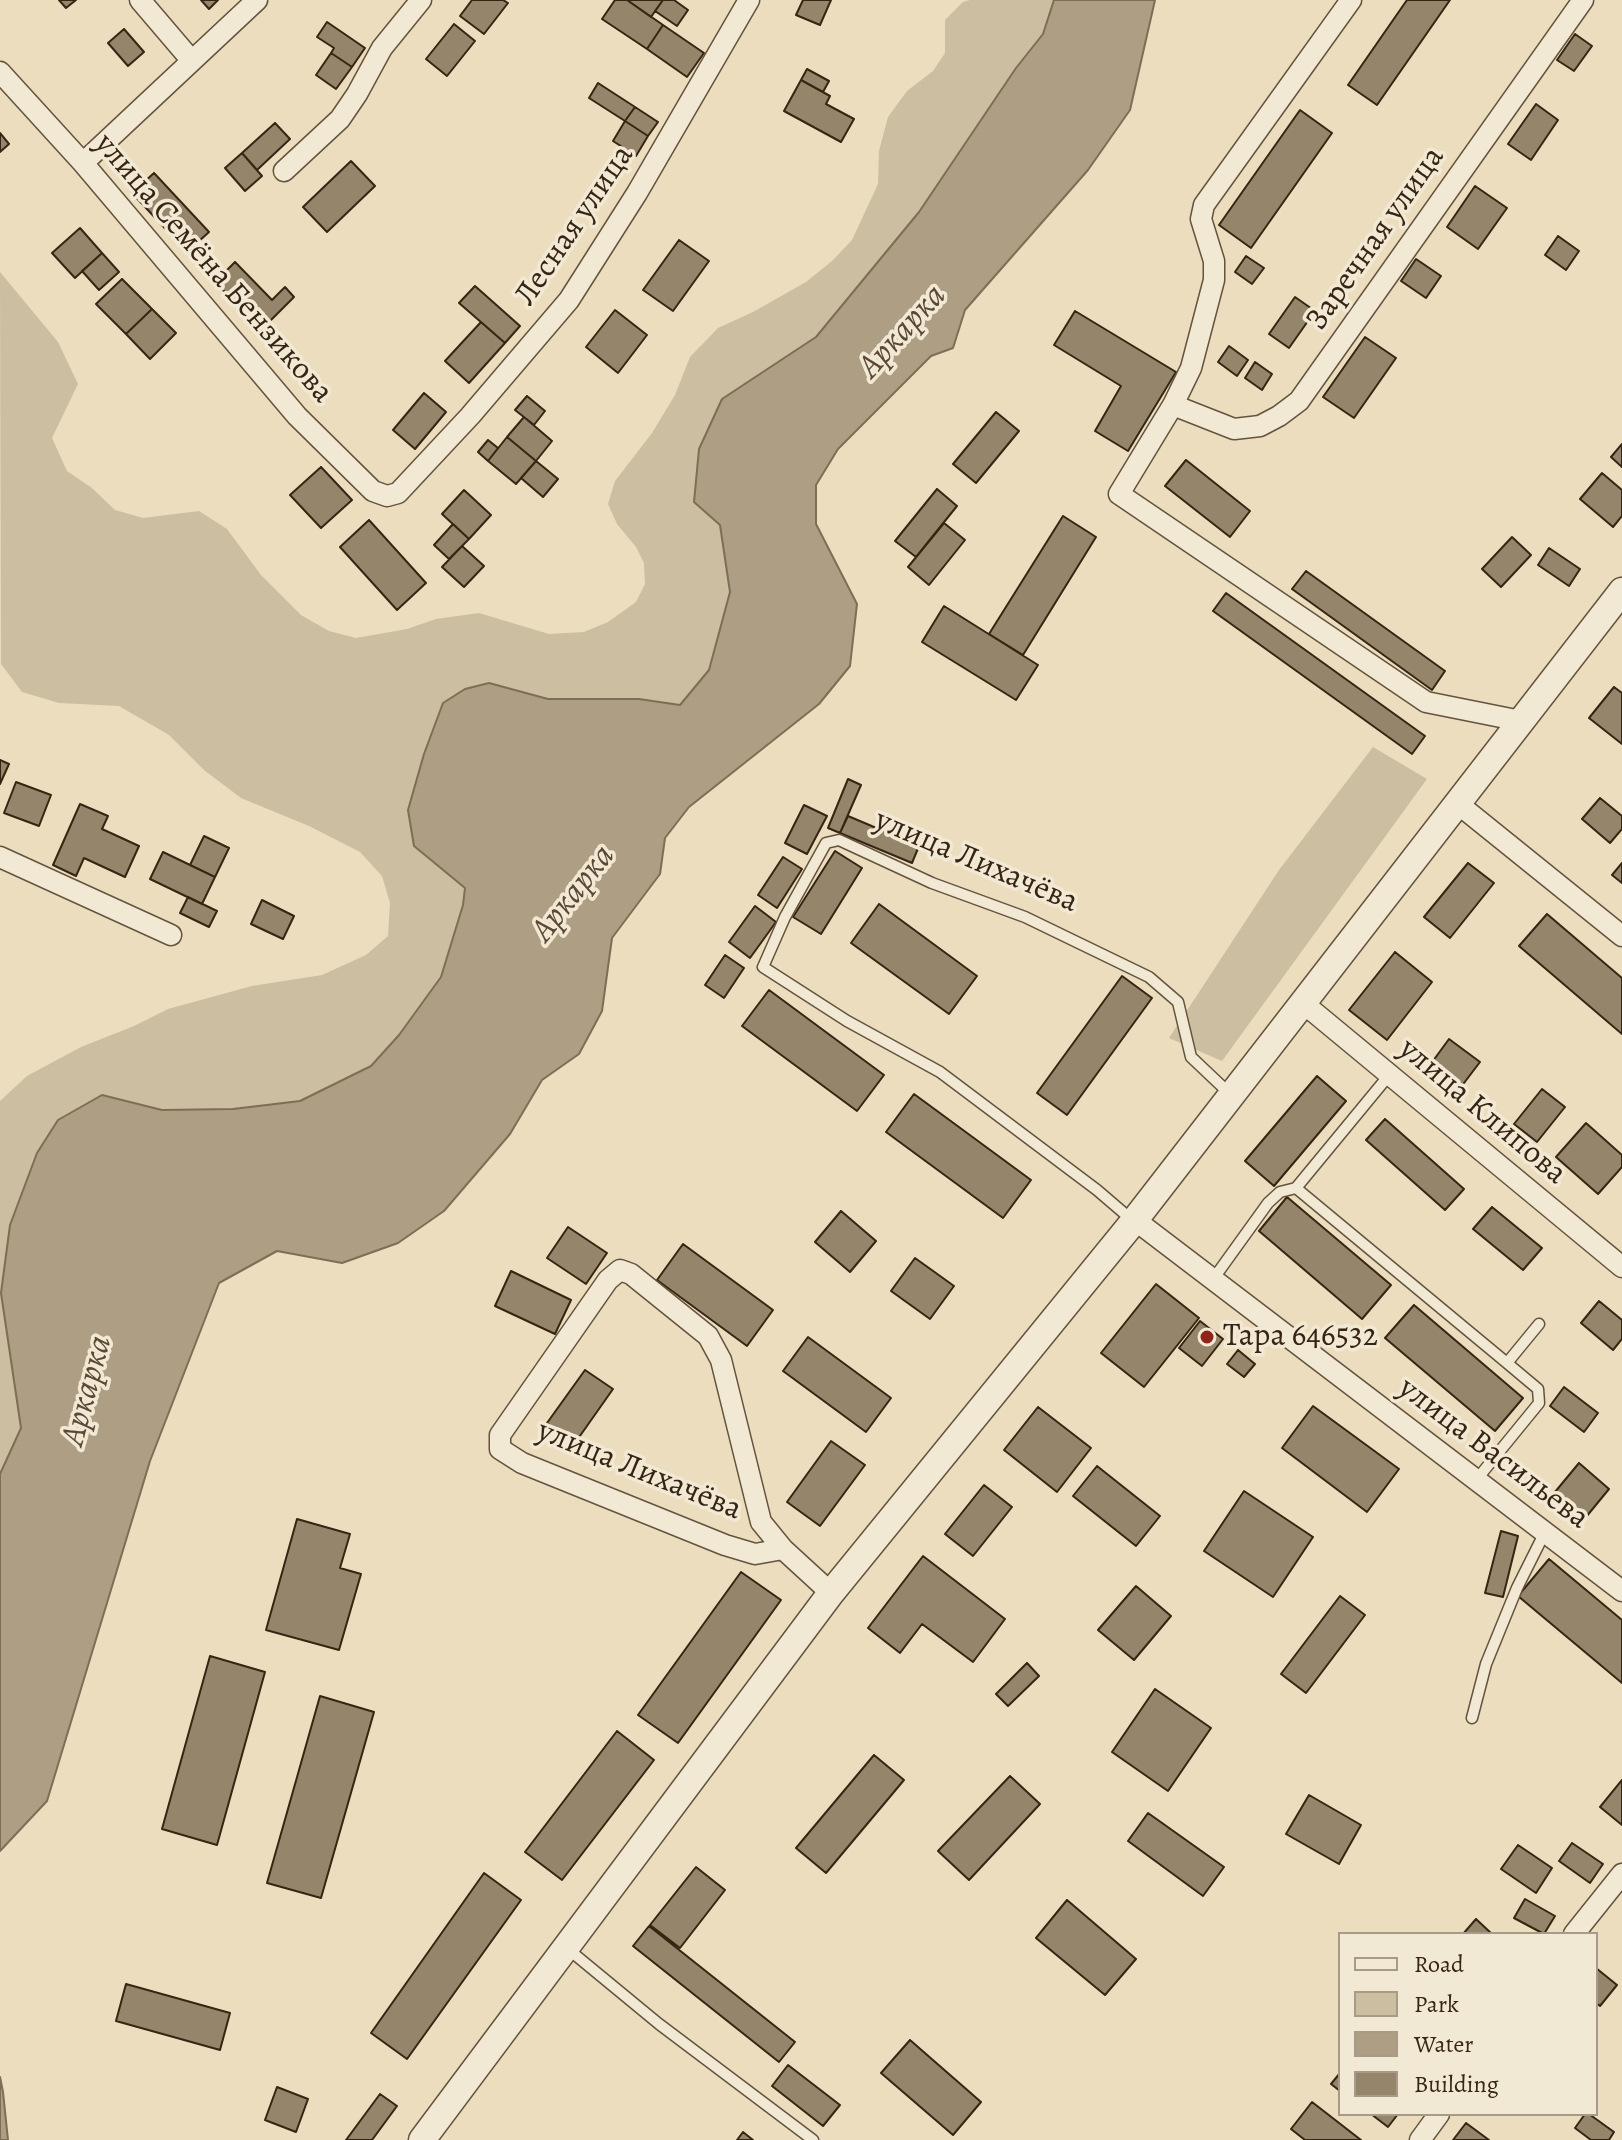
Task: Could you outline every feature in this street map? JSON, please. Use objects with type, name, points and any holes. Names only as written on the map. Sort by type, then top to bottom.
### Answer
[{"type":"street","points":[[140,0],[192,61]]},
{"type":"street","points":[[83,163],[257,0]]},
{"type":"street","points":[[284,171],[340,119],[382,48],[421,0]]},
{"type":"street","name":"Лесная улица","points":[[387,496],[398,493],[470,416],[569,300],[637,193],[749,0]]},
{"type":"street","points":[[1351,0],[1204,205],[1201,219],[1214,261],[1214,280],[1191,368],[1173,405],[1119,494],[1426,702],[1521,721]]},
{"type":"street","name":"Заречная улица","points":[[1173,405],[1234,429],[1260,426],[1299,401],[1583,0]]},
{"type":"street","name":"улица Семёна Бензикова","points":[[0,72],[83,163],[297,416],[373,491],[387,496]]},
{"type":"street","points":[[422,2140],[831,1593],[1134,1220],[1622,591]]},
{"type":"street","points":[[1457,803],[1622,936]]},
{"type":"street","points":[[0,857],[171,935]]},
{"type":"street","name":"улица Клипова","points":[[1303,1003],[1622,1267]]},
{"type":"street","name":"улица Васильева","points":[[1134,1220],[1622,1591]]},
{"type":"street","name":"улица Лихачёва","points":[[783,1549],[755,1554],[725,1545],[522,1463],[500,1449],[500,1435],[608,1280],[620,1270],[631,1274],[708,1336],[721,1360],[761,1522],[783,1549],[831,1593]]},
{"type":"street","points":[[1576,1932],[1622,1874]]},
{"type":"street","points":[[1420,2140],[1438,2116]]},
{"type":"lane","name":"улица Лихачёва","points":[[1134,1220],[940,1072],[847,1021],[763,967],[785,917],[826,843],[839,840],[932,883],[1025,917],[1149,977],[1178,1002],[1191,1057],[1231,1095]]},
{"type":"lane","points":[[1214,1278],[1268,1203],[1280,1192],[1296,1188],[1390,1074]]},
{"type":"lane","points":[[1296,1188],[1538,1389],[1539,1403],[1477,1479]]},
{"type":"lane","points":[[1507,1363],[1539,1324]]},
{"type":"lane","points":[[1472,1718],[1486,1664],[1517,1588],[1545,1532]]},
{"type":"lane","points":[[566,1948],[659,2024],[813,2140]]},
{"type":"green space","points":[[1054,0],[1043,34],[1016,68],[919,212],[816,337],[722,399],[720,525],[730,592],[709,670],[680,705],[639,699],[548,699],[489,683],[443,703],[408,810],[414,846],[465,888],[463,905],[441,977],[399,1035],[371,1066],[301,1101],[233,1109],[162,1110],[103,1095],[37,1153],[10,1225],[1,1293],[21,1428],[0,1474],[0,1101],[27,1076],[81,1047],[168,1009],[252,986],[322,975],[366,955],[388,936],[390,903],[382,876],[360,852],[309,826],[241,798],[204,770],[169,735],[119,706],[59,703],[22,692],[1,664],[0,272],[58,342],[78,384],[52,438],[67,471],[92,488],[115,510],[143,518],[199,511],[227,529],[261,575],[301,615],[329,631],[356,638],[407,629],[436,619],[479,613],[549,634],[584,632],[608,622],[636,602],[645,584],[644,563],[636,547],[617,524],[608,504],[615,481],[652,433],[675,395],[690,357],[718,328],[806,282],[852,240],[878,184],[879,151],[888,117],[907,91],[933,71],[945,53],[945,20],[963,2]]},
{"type":"green space","points":[[1373,747],[1427,779],[1222,1061],[1169,1038],[1279,870]]},
{"type":"water","name":"Аркарка","points":[[1054,0],[1155,0],[1130,110],[1088,170],[965,310],[953,348],[931,356],[838,449],[816,485],[816,524],[857,604],[850,666],[819,704],[689,807],[665,838],[660,874],[612,938],[602,1011],[579,1054],[542,1080],[510,1134],[444,1211],[398,1243],[342,1263],[277,1251],[219,1283],[150,1461],[47,1801],[0,1851],[0,1474],[21,1428],[1,1293],[10,1225],[37,1153],[58,1120],[102,1095],[162,1110],[233,1109],[300,1101],[371,1066],[399,1035],[441,977],[463,905],[465,888],[414,846],[408,810],[443,703],[465,689],[489,683],[548,699],[639,699],[680,705],[709,670],[730,592],[720,525],[694,502],[699,449],[722,399],[816,337],[919,212],[1016,68],[1043,34]]},
{"type":"water","points":[[0,2077],[3,2092],[8,2140],[0,2140]]},
{"type":"building","points":[[59,0],[76,0],[66,8]]},
{"type":"building","points":[[201,0],[218,0],[209,9]]},
{"type":"building","points":[[472,0],[503,0],[508,3],[484,34],[460,16]]},
{"type":"building","points":[[615,0],[627,0],[663,25],[647,49],[602,19]]},
{"type":"building","points":[[627,0],[663,0],[651,17]]},
{"type":"building","points":[[663,0],[674,0],[688,10],[677,26],[655,11]]},
{"type":"building","points":[[803,0],[831,0],[820,25],[796,15]]},
{"type":"building","points":[[1407,0],[1450,0],[1377,105],[1348,85]]},
{"type":"building","points":[[327,22],[365,48],[352,67],[331,53],[334,48],[317,37]]},
{"type":"building","points":[[454,24],[475,41],[447,76],[426,59]]},
{"type":"building","points":[[663,25],[704,53],[687,77],[647,49]]},
{"type":"building","points":[[124,29],[144,52],[128,66],[108,43]]},
{"type":"building","points":[[1575,34],[1592,46],[1574,71],[1557,60]]},
{"type":"building","points":[[331,53],[352,67],[336,89],[316,75]]},
{"type":"building","points":[[807,69],[829,81],[823,92],[801,80]]},
{"type":"building","points":[[801,80],[830,96],[826,104],[854,119],[841,142],[784,111]]},
{"type":"building","points":[[598,83],[635,107],[625,121],[589,98]]},
{"type":"building","points":[[1536,104],[1558,120],[1531,160],[1508,144]]},
{"type":"building","points":[[635,107],[658,122],[648,136],[625,121]]},
{"type":"building","points":[[1300,110],[1332,133],[1251,248],[1219,225]]},
{"type":"building","points":[[625,121],[648,136],[636,156],[613,141]]},
{"type":"building","points":[[275,123],[290,139],[257,170],[242,153]]},
{"type":"building","points":[[0,133],[9,144],[0,152]]},
{"type":"building","points":[[242,153],[262,176],[245,191],[225,168]]},
{"type":"building","points":[[351,161],[375,186],[327,232],[303,207]]},
{"type":"building","points":[[154,173],[209,232],[187,252],[132,193]]},
{"type":"building","points":[[1475,186],[1507,208],[1478,249],[1447,227]]},
{"type":"building","points":[[80,228],[102,253],[75,278],[52,253]]},
{"type":"building","points":[[1558,236],[1579,251],[1566,270],[1545,255]]},
{"type":"building","points":[[679,240],[709,261],[673,311],[643,290]]},
{"type":"building","points":[[102,253],[119,272],[99,290],[82,271]]},
{"type":"building","points":[[1246,256],[1264,268],[1252,284],[1235,272]]},
{"type":"building","points":[[1416,259],[1441,276],[1426,298],[1401,281]]},
{"type":"building","points":[[235,262],[272,300],[285,287],[294,297],[262,329],[215,282]]},
{"type":"building","points":[[122,279],[152,309],[126,334],[96,304]]},
{"type":"building","points":[[475,286],[520,326],[505,343],[459,303]]},
{"type":"building","points":[[1295,297],[1315,311],[1289,348],[1269,334]]},
{"type":"building","points":[[152,309],[176,333],[150,359],[126,334]]},
{"type":"building","points":[[615,310],[647,335],[618,373],[586,347]]},
{"type":"building","points":[[1075,311],[1176,372],[1128,451],[1095,431],[1121,386],[1054,345]]},
{"type":"building","points":[[481,322],[505,343],[469,383],[445,361]]},
{"type":"building","points":[[1365,337],[1396,358],[1354,418],[1323,397]]},
{"type":"building","points":[[1229,346],[1248,360],[1237,376],[1218,362]]},
{"type":"building","points":[[1255,362],[1272,374],[1262,390],[1245,378]]},
{"type":"building","points":[[424,393],[446,412],[415,449],[393,430]]},
{"type":"building","points":[[527,396],[545,411],[534,425],[515,410]]},
{"type":"building","points":[[996,412],[1019,431],[976,483],[953,464]]},
{"type":"building","points":[[524,417],[552,441],[536,461],[507,437]]},
{"type":"building","points":[[507,437],[536,461],[516,484],[488,461]]},
{"type":"building","points":[[488,440],[498,448],[488,461],[478,452]]},
{"type":"building","points":[[1622,444],[1622,467],[1611,457]]},
{"type":"building","points":[[1186,460],[1250,511],[1230,537],[1165,486]]},
{"type":"building","points":[[536,461],[558,479],[543,497],[521,478]]},
{"type":"building","points":[[321,467],[352,500],[321,528],[290,495]]},
{"type":"building","points":[[1602,473],[1622,490],[1622,516],[1613,527],[1580,499]]},
{"type":"building","points":[[937,489],[957,506],[916,557],[895,541]]},
{"type":"building","points":[[464,490],[491,515],[469,539],[442,514]]},
{"type":"building","points":[[1063,516],[1096,537],[1023,655],[989,634]]},
{"type":"building","points":[[369,520],[426,583],[397,610],[340,547]]},
{"type":"building","points":[[944,523],[965,540],[929,585],[908,567]]},
{"type":"building","points":[[453,524],[469,539],[449,559],[434,545]]},
{"type":"building","points":[[1512,537],[1531,555],[1501,587],[1482,569]]},
{"type":"building","points":[[462,546],[484,566],[464,587],[442,567]]},
{"type":"building","points":[[1549,548],[1580,569],[1569,586],[1538,565]]},
{"type":"building","points":[[1306,571],[1445,671],[1432,690],[1292,589]]},
{"type":"building","points":[[1226,593],[1425,736],[1412,754],[1213,611]]},
{"type":"building","points":[[944,606],[1038,665],[1016,700],[922,642]]},
{"type":"building","points":[[1614,687],[1622,693],[1622,744],[1589,718]]},
{"type":"building","points":[[0,760],[9,764],[0,784]]},
{"type":"building","points":[[848,779],[861,785],[840,833],[828,828]]},
{"type":"building","points":[[16,782],[51,795],[39,826],[4,813]]},
{"type":"building","points":[[1600,798],[1622,816],[1622,829],[1610,843],[1582,819]]},
{"type":"building","points":[[80,804],[108,816],[102,829],[139,846],[125,877],[84,858],[76,876],[53,865]]},
{"type":"building","points":[[804,805],[827,816],[807,854],[785,843]]},
{"type":"building","points":[[848,816],[919,846],[912,863],[840,833]]},
{"type":"building","points":[[204,836],[229,848],[215,877],[190,865]]},
{"type":"building","points":[[835,851],[862,868],[821,934],[793,917]]},
{"type":"building","points":[[163,852],[215,877],[202,904],[150,879]]},
{"type":"building","points":[[783,857],[802,869],[777,908],[758,895]]},
{"type":"building","points":[[1468,863],[1494,883],[1450,938],[1424,917]]},
{"type":"building","points":[[1622,863],[1622,883],[1612,875]]},
{"type":"building","points":[[188,897],[217,911],[209,927],[180,913]]},
{"type":"building","points":[[262,900],[294,916],[283,939],[251,924]]},
{"type":"building","points":[[879,904],[977,976],[949,1014],[851,943]]},
{"type":"building","points":[[755,906],[776,922],[750,958],[729,942]]},
{"type":"building","points":[[1547,914],[1622,978],[1622,1034],[1519,946]]},
{"type":"building","points":[[1395,952],[1432,982],[1387,1040],[1349,1010]]},
{"type":"building","points":[[725,955],[744,968],[724,998],[705,985]]},
{"type":"building","points":[[1122,976],[1152,998],[1067,1115],[1037,1093]]},
{"type":"building","points":[[769,990],[884,1075],[857,1111],[742,1026]]},
{"type":"building","points":[[1449,1039],[1480,1062],[1461,1087],[1430,1065]]},
{"type":"building","points":[[1317,1076],[1346,1101],[1274,1186],[1245,1161]]},
{"type":"building","points":[[1542,1089],[1565,1107],[1537,1142],[1514,1124]]},
{"type":"building","points":[[914,1094],[1031,1180],[1003,1218],[886,1132]]},
{"type":"building","points":[[1385,1119],[1464,1189],[1445,1210],[1366,1140]]},
{"type":"building","points":[[1586,1123],[1622,1155],[1622,1167],[1598,1194],[1556,1157]]},
{"type":"building","points":[[1287,1197],[1391,1285],[1362,1319],[1259,1231]]},
{"type":"building","points":[[1492,1207],[1542,1248],[1523,1270],[1473,1229]]},
{"type":"building","points":[[841,1211],[876,1241],[850,1272],[815,1242]]},
{"type":"building","points":[[568,1227],[607,1253],[586,1284],[547,1258]]},
{"type":"building","points":[[683,1244],[773,1310],[747,1346],[657,1280]]},
{"type":"building","points":[[915,1258],[954,1286],[930,1319],[891,1291]]},
{"type":"building","points":[[511,1271],[571,1300],[555,1334],[495,1306]]},
{"type":"building","points":[[1156,1284],[1199,1318],[1144,1387],[1101,1353]]},
{"type":"building","points":[[1599,1301],[1622,1320],[1622,1339],[1613,1350],[1581,1323]]},
{"type":"building","points":[[1414,1305],[1523,1398],[1495,1431],[1385,1338]]},
{"type":"building","points":[[1200,1321],[1223,1339],[1202,1366],[1179,1348]]},
{"type":"building","points":[[808,1337],[891,1398],[866,1432],[783,1371]]},
{"type":"building","points":[[1238,1350],[1255,1364],[1244,1377],[1227,1364]]},
{"type":"building","points":[[585,1370],[613,1389],[575,1443],[547,1423]]},
{"type":"building","points":[[1564,1387],[1598,1413],[1584,1432],[1550,1406]]},
{"type":"building","points":[[1313,1406],[1399,1469],[1367,1512],[1282,1448]]},
{"type":"building","points":[[1038,1407],[1091,1448],[1057,1492],[1004,1450]]},
{"type":"building","points":[[831,1441],[865,1465],[820,1526],[787,1502]]},
{"type":"building","points":[[1579,1463],[1609,1489],[1586,1517],[1555,1492]]},
{"type":"building","points":[[1097,1466],[1160,1516],[1136,1546],[1073,1496]]},
{"type":"building","points":[[984,1485],[1012,1507],[973,1556],[945,1534]]},
{"type":"building","points":[[1244,1491],[1313,1537],[1273,1597],[1204,1551]]},
{"type":"building","points":[[297,1519],[350,1534],[340,1568],[361,1574],[339,1650],[266,1630]]},
{"type":"building","points":[[1501,1531],[1518,1536],[1503,1597],[1485,1593]]},
{"type":"building","points":[[923,1556],[1005,1619],[973,1662],[922,1624],[900,1653],[868,1628]]},
{"type":"building","points":[[1549,1559],[1622,1620],[1622,1683],[1518,1596]]},
{"type":"building","points":[[741,1572],[781,1600],[678,1743],[638,1715]]},
{"type":"building","points":[[1136,1586],[1171,1616],[1134,1660],[1098,1630]]},
{"type":"building","points":[[1340,1596],[1365,1615],[1306,1693],[1281,1674]]},
{"type":"building","points":[[210,1656],[265,1672],[217,1845],[162,1829]]},
{"type":"building","points":[[1027,1663],[1039,1676],[1008,1706],[996,1694]]},
{"type":"building","points":[[1155,1689],[1211,1728],[1168,1791],[1112,1752]]},
{"type":"building","points":[[320,1696],[374,1712],[321,1898],[267,1883]]},
{"type":"building","points":[[617,1731],[654,1760],[562,1880],[525,1852]]},
{"type":"building","points":[[874,1755],[904,1780],[826,1873],[796,1848]]},
{"type":"building","points":[[1010,1776],[1040,1804],[969,1880],[938,1851]]},
{"type":"building","points":[[1622,1780],[1622,1825],[1600,1807]]},
{"type":"building","points":[[1309,1795],[1361,1825],[1339,1864],[1286,1834]]},
{"type":"building","points":[[1148,1813],[1224,1867],[1203,1896],[1128,1841]]},
{"type":"building","points":[[1572,1843],[1603,1864],[1590,1883],[1559,1861]]},
{"type":"building","points":[[1518,1845],[1552,1868],[1536,1893],[1501,1869]]},
{"type":"building","points":[[696,1867],[725,1890],[680,1948],[650,1925]]},
{"type":"building","points":[[484,1873],[521,1900],[407,2059],[371,2033]]},
{"type":"building","points":[[1525,1899],[1555,1916],[1545,1932],[1514,1918]]},
{"type":"building","points":[[1067,1900],[1136,1959],[1105,1995],[1036,1938]]},
{"type":"building","points":[[1476,1919],[1490,1932],[1465,1932]]},
{"type":"building","points":[[649,1926],[795,2042],[779,2062],[633,1946]]},
{"type":"building","points":[[1598,1970],[1617,1985],[1600,2006],[1598,2004]]},
{"type":"building","points":[[126,1984],[230,2013],[220,2050],[116,2021]]},
{"type":"building","points":[[910,2040],[981,2102],[953,2135],[881,2073]]},
{"type":"building","points":[[788,2065],[840,2105],[823,2126],[772,2086]]},
{"type":"building","points":[[1338,2075],[1338,2089],[1331,2084]]},
{"type":"building","points":[[277,2087],[308,2099],[296,2132],[265,2120]]},
{"type":"building","points":[[380,2094],[397,2106],[372,2140],[346,2140]]},
{"type":"building","points":[[1312,2102],[1361,2140],[1305,2140],[1291,2129]]},
{"type":"building","points":[[1374,2116],[1396,2116],[1388,2127]]},
{"type":"building","points":[[1584,2116],[1592,2116],[1614,2132],[1609,2140],[1591,2140],[1575,2128]]},
{"type":"building","points":[[1466,2123],[1489,2140],[1453,2140]]},
{"type":"building","points":[[743,2132],[753,2140],[737,2140]]},
{"type":"place","name":"Тара 646532","points":[[1207,1337]]}]
